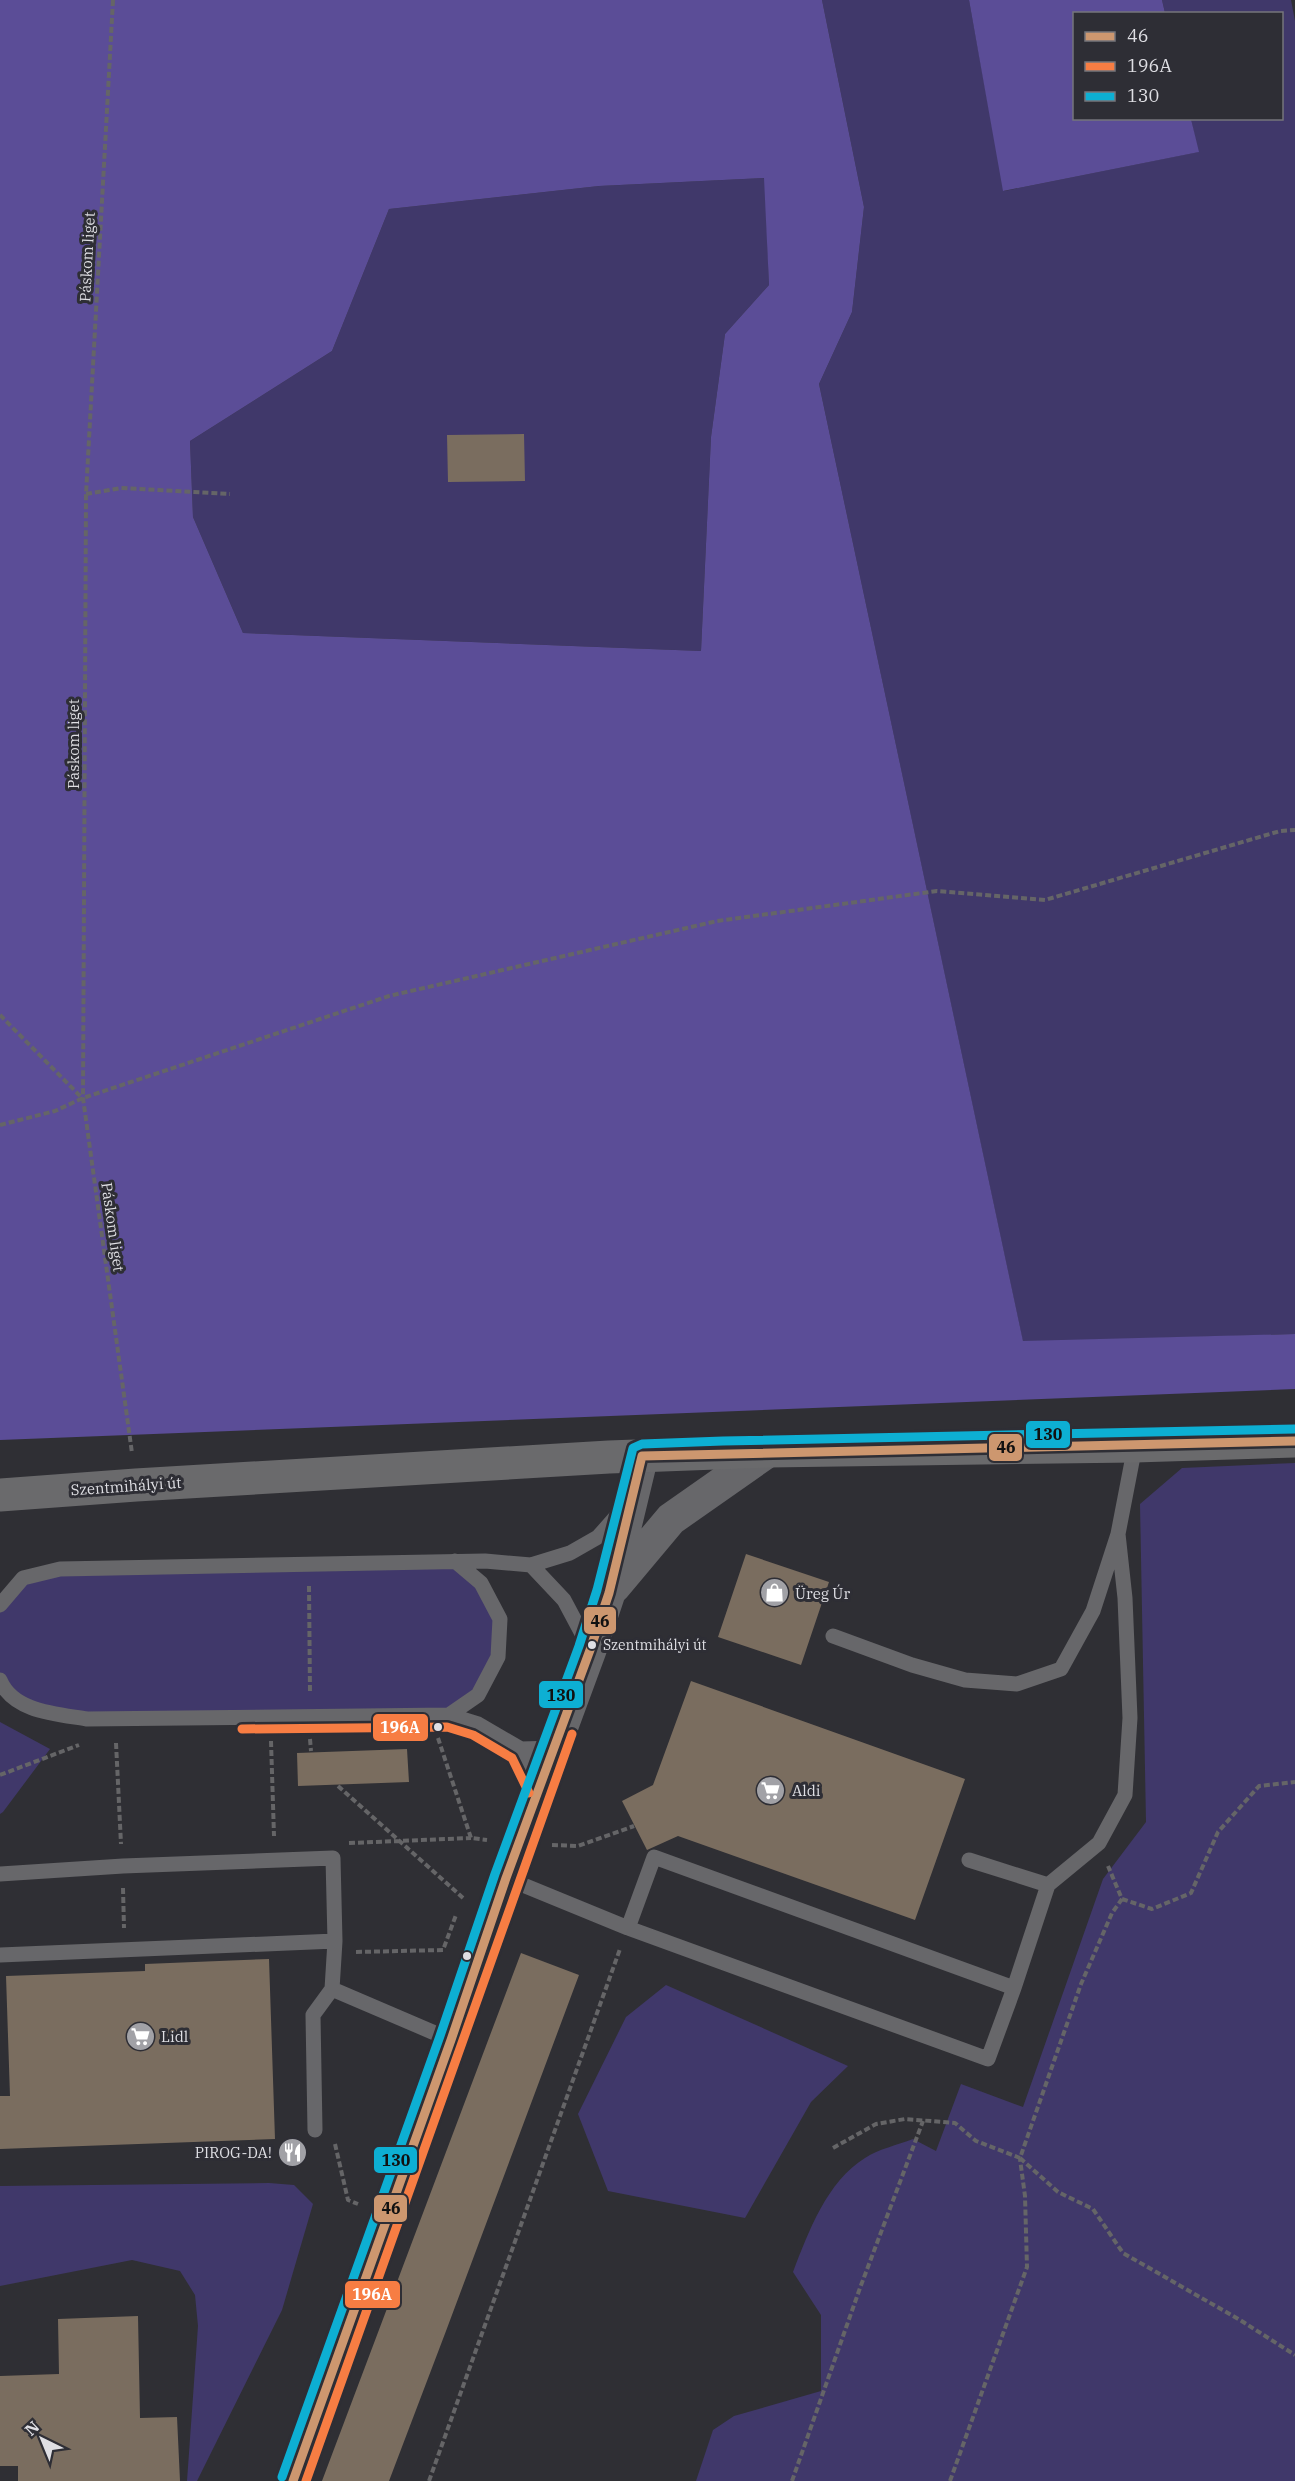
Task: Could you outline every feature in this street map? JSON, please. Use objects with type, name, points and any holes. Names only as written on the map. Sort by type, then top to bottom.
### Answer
[{"type":"main road","name":"Szentmihályi út","points":[[0,1495],[642,1456],[768,1451],[1135,1446],[1295,1440]]},
{"type":"street","points":[[609,1593],[671,1519],[768,1451]]},
{"type":"street","points":[[293,2481],[590,1650],[609,1593],[642,1456]]},
{"type":"lane","points":[[833,1636],[912,1665],[965,1680],[1017,1684],[1061,1669],[1093,1611],[1118,1534],[1135,1446]]},
{"type":"lane","points":[[0,1605],[23,1578],[60,1569],[485,1560],[531,1565],[570,1553],[598,1537],[631,1500]]},
{"type":"lane","points":[[507,1878],[628,1928],[988,2059],[1048,1885],[1099,1843],[1125,1795],[1130,1718],[1125,1598],[1118,1534]]},
{"type":"lane","points":[[449,1715],[478,1695],[498,1657],[500,1619],[481,1583],[455,1561]]},
{"type":"lane","points":[[531,1565],[564,1600],[590,1650]]},
{"type":"lane","points":[[0,1680],[4,1691],[35,1710],[87,1719],[449,1715],[478,1724],[521,1749],[555,1748]]},
{"type":"lane","points":[[521,1749],[540,1788]]},
{"type":"lane","points":[[628,1928],[654,1857],[1014,1988]]},
{"type":"lane","points":[[0,1874],[123,1866],[333,1858],[332,1989],[313,2014],[315,2130]]},
{"type":"lane","points":[[969,1860],[1048,1885]]},
{"type":"lane","points":[[0,1955],[334,1948]]},
{"type":"lane","points":[[332,1989],[451,2040]]},
{"type":"path","name":"Páskom liget","points":[[113,0],[86,494],[83,1098],[136,1485]]},
{"type":"path","points":[[86,494],[121,488],[230,494]]},
{"type":"path","points":[[0,1125],[55,1111],[83,1098],[388,996],[717,921],[937,891],[1045,900],[1280,831],[1295,830]]},
{"type":"path","points":[[0,1015],[83,1098]]},
{"type":"path","points":[[309,1564],[310,1692]]},
{"type":"path","points":[[310,1732],[310,1751]]},
{"type":"path","points":[[438,1738],[471,1838]]},
{"type":"path","points":[[272,1741],[275,1860]]},
{"type":"path","points":[[0,1775],[79,1744]]},
{"type":"path","points":[[1122,1899],[1152,1909],[1191,1893],[1218,1832],[1259,1786],[1295,1782]]},
{"type":"path","points":[[338,1786],[463,1898]]},
{"type":"path","points":[[333,1858],[350,1842],[471,1838],[578,1846],[634,1826]]},
{"type":"path","points":[[481,1849],[484,1840]]},
{"type":"path","points":[[334,1948],[443,1950],[466,1888]]},
{"type":"path","points":[[429,2481],[628,1928]]},
{"type":"path","points":[[792,2481],[860,2288],[923,2120]]},
{"type":"path","points":[[315,2130],[334,2142],[348,2200],[388,2215]]},
{"type":"path","points":[[950,2481],[1027,2267],[1025,2196],[1020,2158],[1058,2192],[1093,2209],[1123,2253],[1240,2320],[1295,2355]]},
{"type":"shaded area","points":[[0,0],[822,0],[864,207],[852,312],[819,384],[1023,1341],[1295,1334],[1295,1389],[0,1440]],"holes":[[[764,178],[769,285],[725,334],[711,437],[701,651],[243,633],[193,517],[190,441],[332,351],[389,209],[599,186]]]},
{"type":"shaded area","points":[[822,0],[969,0],[1004,191],[1198,152],[1191,120],[1283,120],[1283,12],[1165,12],[1162,0],[1291,0],[1295,21],[1295,1334],[1023,1342],[819,384],[852,312],[864,207]]},
{"type":"shaded area","points":[[969,0],[1162,0],[1165,12],[1073,12],[1073,120],[1191,120],[1199,152],[1003,191]]},
{"type":"shaded area","points":[[765,178],[769,285],[725,334],[711,437],[701,651],[243,633],[193,517],[190,441],[332,351],[389,209],[599,186]]},
{"type":"shaded area","points":[[1295,1463],[1295,2481],[696,2481],[713,2430],[734,2416],[821,2391],[821,2315],[793,2272],[820,2209],[840,2180],[870,2155],[913,2139],[936,2151],[961,2084],[1023,2107],[1103,1879],[1146,1822],[1140,1504],[1182,1468]]},
{"type":"shaded area","points":[[455,1561],[500,1619],[498,1657],[478,1695],[449,1715],[87,1719],[35,1710],[0,1680],[0,1605],[23,1578],[60,1569]]},
{"type":"shaded area","points":[[0,1722],[50,1749],[0,1814]]},
{"type":"shaded area","points":[[666,1985],[848,2066],[811,2102],[745,2218],[608,2191],[578,2114],[626,2017]]},
{"type":"shaded area","points":[[269,2183],[294,2185],[313,2204],[282,2310],[197,2481],[187,2481],[198,2326],[195,2295],[180,2271],[132,2260],[0,2286],[0,2186]]},
{"type":"building","points":[[524,434],[525,481],[448,482],[447,435]]},
{"type":"building","points":[[746,1554],[829,1582],[801,1665],[718,1637]]},
{"type":"building","points":[[691,1681],[965,1779],[915,1920],[678,1836],[647,1850],[622,1801],[653,1785]]},
{"type":"building","points":[[407,1749],[409,1782],[298,1786],[297,1753]]},
{"type":"building","points":[[521,1953],[579,1975],[446,2331],[389,2481],[322,2481]]},
{"type":"building","name":"Lidl","points":[[269,1959],[275,2139],[0,2149],[0,2096],[10,2096],[6,1976],[145,1971],[145,1964]]},
{"type":"building","points":[[138,2316],[140,2418],[177,2417],[180,2481],[18,2481],[18,2466],[0,2466],[0,2376],[59,2374],[58,2319]]},
{"type":"transit line","name":"130","points":[[282,2477],[440,2036],[495,1874],[579,1646],[597,1590],[633,1448],[642,1444],[723,1441],[1295,1429]]},
{"type":"transit line","name":"46","points":[[293,2481],[451,2040],[506,1878],[590,1650],[609,1593],[642,1456],[1295,1441]]},
{"type":"transit line","name":"196A","points":[[242,1729],[447,1727],[473,1735],[512,1758],[529,1793]]},
{"type":"transit line","name":"196A","points":[[306,2481],[572,1734]]},
{"type":"place","name":"Üreg Úr","points":[[774,1593]]},
{"type":"place","name":"Szentmihályi út","points":[[592,1645]]},
{"type":"place","name":"Aldi","points":[[771,1790]]},
{"type":"place","name":"Lidl","points":[[140,2036]]},
{"type":"place","name":"PIROG-DA!","points":[[293,2152]]}]
